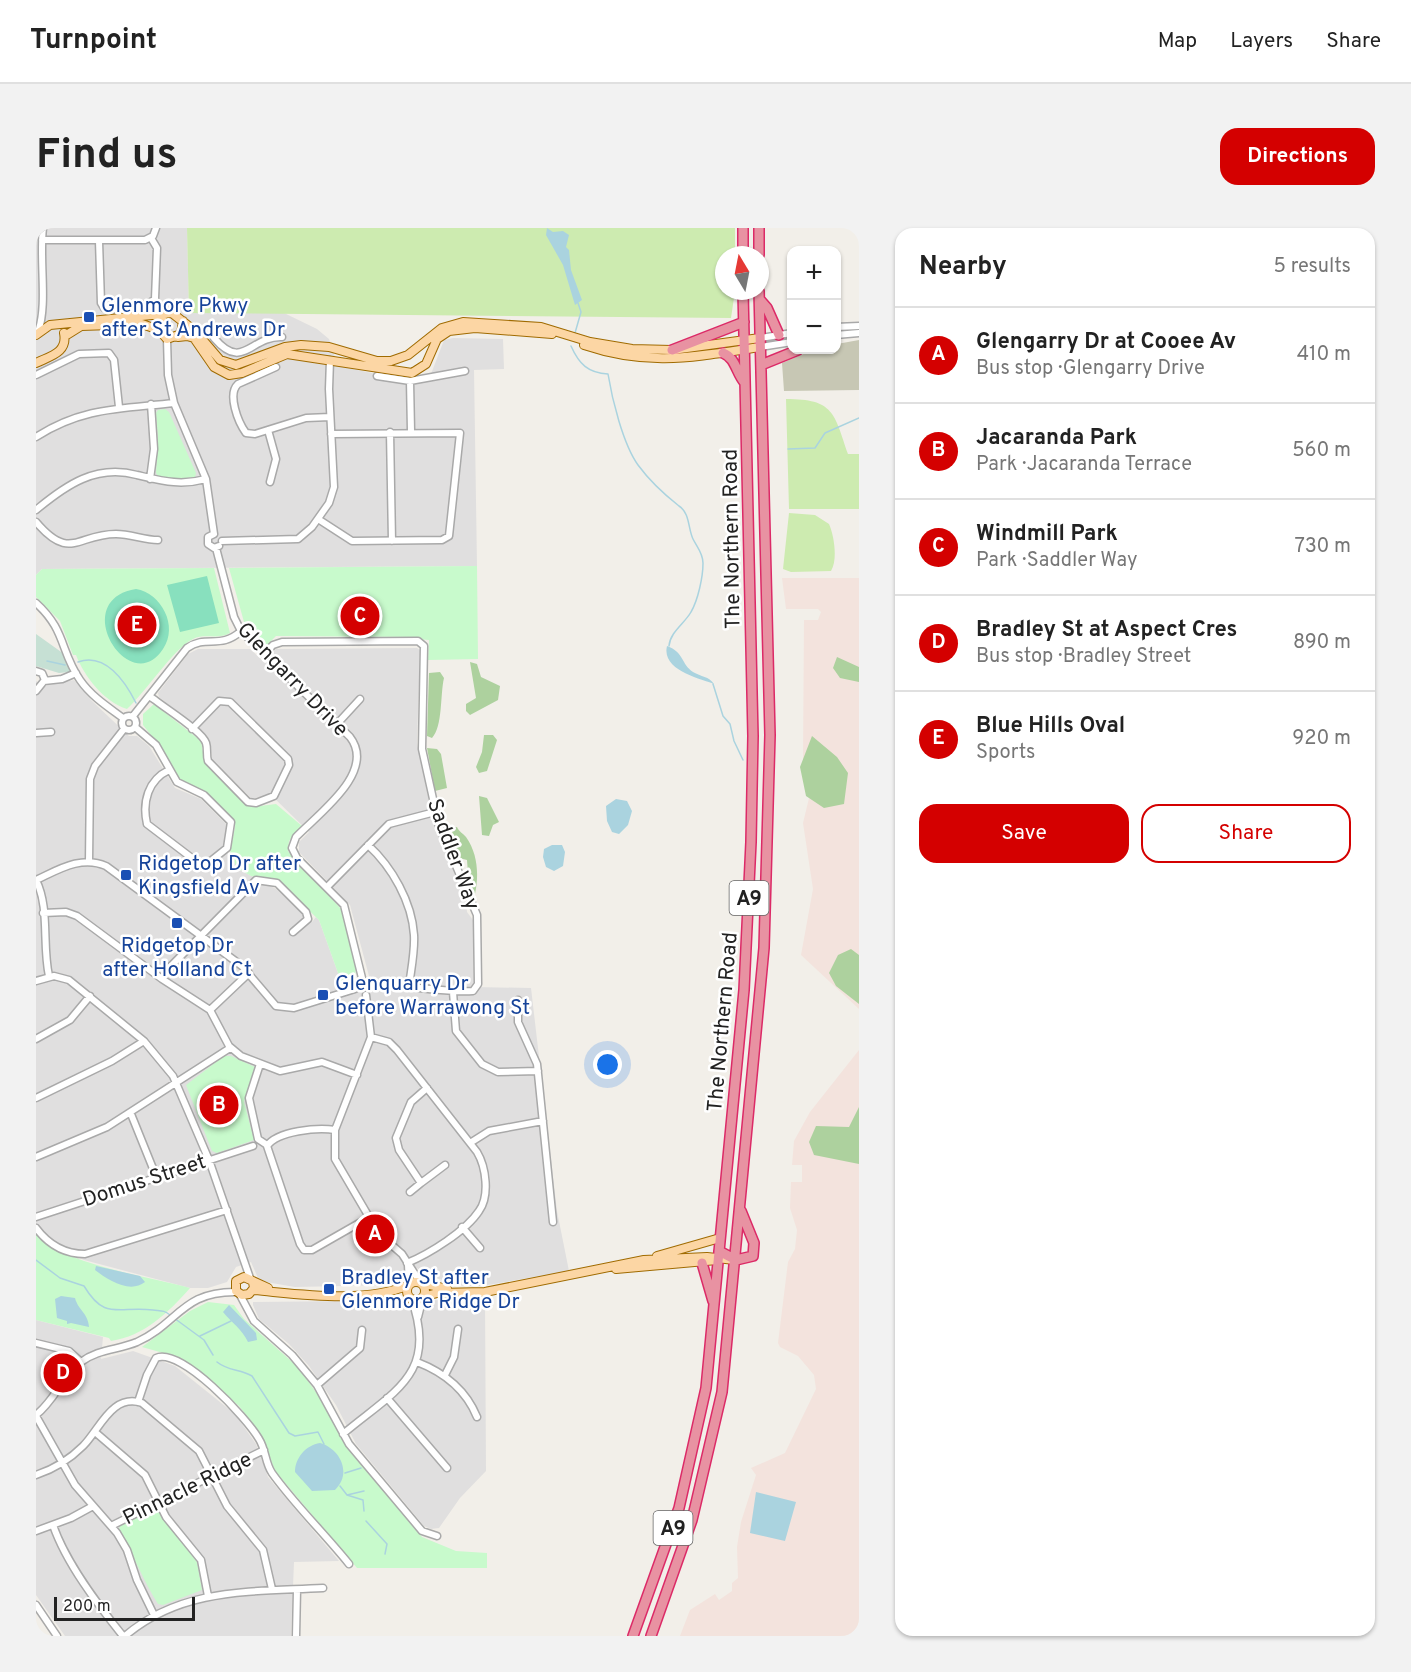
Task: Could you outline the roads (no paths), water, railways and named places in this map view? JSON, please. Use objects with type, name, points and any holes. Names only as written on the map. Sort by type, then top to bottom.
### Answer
[{"type":"highway","points":[[743,246],[744,228]]},
{"type":"highway","points":[[759,228],[759,246]]},
{"type":"highway","name":"The Northern Road","points":[[633,1636],[670,1538],[690,1465],[706,1388],[744,990],[753,736],[743,300]]},
{"type":"highway","name":"The Northern Road","points":[[651,1636],[681,1554],[713,1438],[726,1368],[764,948],[768,854],[769,692],[760,300]]},
{"type":"highway","points":[[762,300],[779,335]]},
{"type":"highway","points":[[672,350],[744,322]]},
{"type":"highway","points":[[723,353],[731,357],[739,376],[746,383]]},
{"type":"highway","points":[[761,365],[788,354]]},
{"type":"highway","points":[[719,1256],[736,1260],[749,1259],[755,1251],[748,1222],[741,1211]]},
{"type":"highway","points":[[702,1263],[715,1306]]},
{"type":"main road","points":[[37,334],[55,325],[83,320],[125,319],[141,314],[176,314],[225,363],[243,364],[269,353],[301,345],[329,347],[362,361],[406,373],[417,371],[428,362],[439,336],[452,330],[476,328],[566,336]]},
{"type":"main road","points":[[159,330],[159,322],[165,315]]},
{"type":"main road","points":[[178,337],[183,332],[183,321]]},
{"type":"main road","points":[[36,363],[58,353],[65,336],[81,326],[142,324],[159,330],[167,339],[178,337],[194,339],[214,368],[229,375],[243,373],[286,354],[330,360],[386,362],[400,359],[415,350],[438,330],[458,323],[523,324],[566,336],[614,354],[645,359],[678,359],[723,353],[744,345]]},
{"type":"main road","points":[[55,325],[65,336]]},
{"type":"main road","points":[[581,341],[632,349],[672,350],[760,342]]},
{"type":"main road","points":[[36,352],[45,358]]},
{"type":"main road","points":[[251,1286],[245,1295],[238,1293],[237,1280],[286,1295],[376,1293],[410,1298],[437,1293],[469,1293],[607,1269],[720,1238]]},
{"type":"main road","points":[[644,1260],[719,1256]]},
{"type":"main road","points":[[607,1269],[702,1263],[719,1256]]},
{"type":"main road","points":[[376,1293],[421,1283],[469,1293]]},
{"type":"main road","points":[[421,1283],[426,1289],[423,1297]]},
{"type":"main road","points":[[409,1285],[410,1298]]},
{"type":"street","points":[[37,334],[42,312],[43,228]]},
{"type":"street","points":[[42,240],[146,240],[151,238],[156,228]]},
{"type":"street","points":[[99,241],[101,303],[103,307],[112,309],[149,304],[155,299],[157,248],[151,238]]},
{"type":"street","points":[[42,312],[45,320],[55,325]]},
{"type":"street","points":[[841,327],[859,326]]},
{"type":"street","points":[[841,335],[859,333]]},
{"type":"street","points":[[760,342],[787,334]]},
{"type":"street","points":[[214,338],[225,350],[241,353],[264,340],[282,337]]},
{"type":"street","points":[[167,339],[168,375],[174,403],[206,479],[214,534]]},
{"type":"street","points":[[264,340],[269,353]]},
{"type":"street","points":[[760,342],[787,342]]},
{"type":"street","points":[[36,375],[79,354],[109,353],[114,360],[119,406]]},
{"type":"street","points":[[222,541],[220,536],[214,534],[208,537],[208,542],[216,548],[222,541],[294,540],[307,533],[334,493],[330,360]]},
{"type":"street","points":[[276,367],[238,384],[232,392],[244,431],[252,435],[306,418],[330,417]]},
{"type":"street","points":[[377,376],[410,381],[465,371]]},
{"type":"street","points":[[410,381],[411,431]]},
{"type":"street","points":[[36,437],[75,417],[119,406],[174,403]]},
{"type":"street","points":[[150,479],[154,449],[151,405]]},
{"type":"street","points":[[267,430],[276,459],[270,482]]},
{"type":"street","points":[[318,519],[352,541],[444,540],[449,536],[461,434],[450,431],[411,431],[331,434]]},
{"type":"street","points":[[390,432],[392,541]]},
{"type":"street","points":[[36,510],[66,485],[87,476],[121,472],[176,484],[206,479]]},
{"type":"street","points":[[36,522],[51,537],[68,544],[112,534],[158,540]]},
{"type":"street","name":"Glengarry Drive","points":[[216,548],[234,617],[241,631],[355,744],[358,756],[357,769],[351,780],[296,837],[292,848],[297,858],[346,908],[362,978]]},
{"type":"street","points":[[36,603],[58,626],[76,673],[93,695],[123,718],[124,729],[97,764],[90,779],[89,861]]},
{"type":"street","points":[[123,718],[133,716],[190,646],[200,642],[227,641],[241,631]]},
{"type":"street","name":"Saddler Way","points":[[264,654],[276,643],[282,642],[421,643],[424,646],[422,746],[435,812],[464,889],[477,915],[478,986],[474,990],[453,992]]},
{"type":"street","points":[[36,671],[42,673],[45,680]]},
{"type":"street","points":[[36,691],[45,680],[62,679],[76,673]]},
{"type":"street","points":[[149,696],[206,741],[209,763],[248,802],[255,804],[273,798],[289,766],[288,759],[230,702],[222,699],[217,702],[192,729]]},
{"type":"street","points":[[337,724],[360,699]]},
{"type":"street","points":[[133,716],[135,727],[154,743],[180,785],[202,794],[231,822],[227,848],[207,864],[196,862],[147,824],[146,794],[160,775],[169,770]]},
{"type":"street","points":[[124,729],[131,730],[135,727]]},
{"type":"street","points":[[36,732],[51,732]]},
{"type":"street","points":[[327,887],[389,824],[435,812]]},
{"type":"street","points":[[368,845],[388,865],[411,920],[414,942],[409,986]]},
{"type":"street","points":[[49,976],[44,946],[42,896],[36,880],[72,864],[89,861],[106,866],[200,935],[249,973],[270,1002],[283,1009],[355,989]]},
{"type":"street","points":[[171,966],[249,885],[260,880],[276,883],[307,913],[307,920],[293,932]]},
{"type":"street","points":[[43,913],[75,915],[162,979],[210,1010],[230,1048],[238,1055],[285,1071],[322,1062],[357,1075]]},
{"type":"street","points":[[210,1010],[249,973]]},
{"type":"street","points":[[36,981],[49,976],[64,978],[90,996],[144,1041],[177,1084],[209,1160],[251,1286],[247,1308]]},
{"type":"street","points":[[372,985],[371,990],[366,994],[359,994],[355,989],[356,982],[362,978],[368,980],[372,985],[409,986],[453,992],[456,1031],[482,1064],[498,1072],[538,1071]]},
{"type":"street","points":[[366,994],[370,1037],[335,1130],[335,1159],[381,1238],[399,1251],[421,1283]]},
{"type":"street","points":[[36,1039],[70,1020],[90,996]]},
{"type":"street","points":[[518,1000],[518,1022],[535,1056],[538,1071],[552,1219],[543,1216]]},
{"type":"street","points":[[370,1037],[392,1045],[471,1143],[482,1161],[485,1195],[479,1211],[425,1255],[407,1264]]},
{"type":"street","points":[[36,1098],[112,1061],[144,1041]]},
{"type":"street","points":[[36,1157],[100,1131],[131,1114],[230,1048]]},
{"type":"street","points":[[260,1064],[249,1104],[257,1138],[267,1148],[303,1250],[313,1250],[368,1218]]},
{"type":"street","points":[[421,1183],[399,1150],[396,1138],[411,1102],[427,1088]]},
{"type":"street","points":[[131,1114],[156,1176]]},
{"type":"street","points":[[471,1143],[489,1131],[543,1121]]},
{"type":"street","points":[[267,1148],[272,1140],[313,1128],[335,1130]]},
{"type":"street","name":"Domus Street","points":[[36,1217],[253,1146]]},
{"type":"street","points":[[410,1192],[445,1165]]},
{"type":"street","points":[[36,1228],[62,1250],[85,1254],[227,1210]]},
{"type":"street","points":[[462,1227],[480,1248]]},
{"type":"street","points":[[407,1264],[409,1285]]},
{"type":"street","points":[[222,1292],[237,1280],[244,1265]]},
{"type":"street","points":[[154,1615],[137,1580],[130,1555],[111,1526],[61,1463],[36,1415],[48,1404],[69,1374],[81,1362],[98,1353],[134,1344],[195,1300],[222,1292],[238,1293],[254,1321],[292,1355],[317,1385],[355,1453],[422,1531],[437,1536]]},
{"type":"street","points":[[343,1434],[413,1373],[420,1349],[418,1318],[423,1297]]},
{"type":"street","points":[[410,1298],[418,1318]]},
{"type":"street","points":[[445,1376],[454,1357],[458,1329]]},
{"type":"street","points":[[317,1385],[360,1348],[362,1330]]},
{"type":"street","points":[[36,1343],[69,1351],[81,1362]]},
{"type":"street","points":[[138,1402],[154,1359],[159,1356],[175,1359],[238,1410],[257,1436],[274,1475],[349,1564]]},
{"type":"street","points":[[417,1362],[445,1376],[471,1404],[477,1416]]},
{"type":"street","points":[[387,1398],[447,1468]]},
{"type":"street","points":[[36,1475],[61,1463],[82,1447],[115,1406],[124,1402],[138,1402],[195,1447],[227,1506],[261,1547],[269,1566],[272,1589]]},
{"type":"street","points":[[95,1432],[145,1475],[166,1517],[201,1560],[208,1596]]},
{"type":"street","name":"Pinnacle Ridge","points":[[111,1526],[264,1450]]},
{"type":"street","points":[[36,1530],[53,1525],[93,1506]]},
{"type":"street","points":[[53,1525],[60,1545],[100,1607],[124,1636],[154,1615],[174,1605],[208,1596],[272,1589],[323,1588]]},
{"type":"street","points":[[296,1636],[297,1590]]},
{"type":"street","points":[[36,1605],[57,1636]]},
{"type":"water","points":[[547,228],[553,232],[563,231],[569,235],[566,247],[569,250],[571,270],[582,300],[575,305],[563,265],[546,235]]},
{"type":"water","points":[[667,646],[677,651],[693,672],[714,684],[676,668],[667,655]]},
{"type":"water","points":[[616,799],[627,801],[632,811],[628,825],[619,834],[612,832],[607,821],[606,806]]},
{"type":"water","points":[[552,845],[562,845],[565,852],[563,866],[554,871],[546,867],[543,857],[544,849]]},
{"type":"water","points":[[96,1266],[140,1276],[145,1282],[133,1287],[119,1284],[95,1270]]},
{"type":"water","points":[[61,1296],[75,1298],[87,1318],[89,1327],[67,1324],[67,1321],[57,1318],[55,1299]]},
{"type":"water","points":[[229,1305],[256,1333],[257,1340],[248,1342],[223,1312]]},
{"type":"water","points":[[320,1443],[334,1451],[342,1463],[343,1477],[335,1490],[312,1491],[295,1472],[302,1453],[310,1446]]},
{"type":"water","points":[[756,1492],[796,1502],[785,1541],[750,1533]]},
{"type":"waterway","points":[[575,333],[581,312],[578,303]]},
{"type":"waterway","points":[[571,346],[577,358],[585,366],[595,372],[608,374],[619,421],[633,456],[652,482],[683,509],[691,535],[702,556],[700,588],[694,607],[672,636],[669,646]]},
{"type":"waterway","points":[[788,449],[815,448],[825,433],[859,418]]},
{"type":"waterway","points":[[47,661],[65,665]]},
{"type":"waterway","points":[[78,662],[97,661],[113,670],[136,703]]},
{"type":"waterway","points":[[713,684],[723,716],[730,724],[734,741],[743,760]]},
{"type":"waterway","points":[[36,1260],[60,1278],[84,1286],[92,1297],[106,1308],[160,1311],[170,1315]]},
{"type":"waterway","points":[[174,1318],[204,1340],[213,1355]]},
{"type":"waterway","points":[[200,1336],[231,1321]]},
{"type":"waterway","points":[[217,1362],[252,1376],[289,1433],[295,1436],[318,1432],[324,1444]]},
{"type":"waterway","points":[[345,1473],[361,1468]]},
{"type":"waterway","points":[[340,1486],[347,1495],[363,1500],[364,1511]]},
{"type":"waterway","points":[[347,1495],[364,1491]]},
{"type":"waterway","points":[[366,1521],[387,1544],[385,1554]]},
{"type":"place","name":"Glenmore Pkwy after St Andrews Dr","points":[[89,317]]},
{"type":"place","name":"Windmill Park","points":[[360,616]]},
{"type":"place","name":"Blue Hills Oval","points":[[137,625]]},
{"type":"place","name":"Ridgetop Dr after Kingsfield Av","points":[[126,875]]},
{"type":"place","name":"Ridgetop Dr after Holland Ct","points":[[177,923]]},
{"type":"place","name":"Glenquarry Dr before Warrawong St","points":[[323,995]]},
{"type":"place","name":"Jacaranda Park","points":[[219,1105]]},
{"type":"place","name":"Glengarry Dr at Cooee Av","points":[[375,1234]]},
{"type":"place","name":"Bradley St after Glenmore Ridge Dr","points":[[329,1289]]},
{"type":"place","name":"Bradley St at Aspect Cres","points":[[63,1373]]}]
